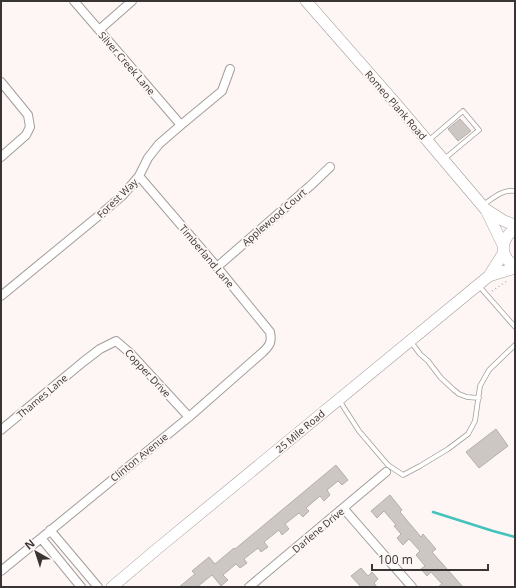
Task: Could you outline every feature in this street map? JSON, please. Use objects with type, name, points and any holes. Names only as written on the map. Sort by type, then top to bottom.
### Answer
[{"type":"street","name":"Silver Creek Lane","points":[[74,1],[181,125]]},
{"type":"street","points":[[99,30],[132,1]]},
{"type":"street","name":"Romeo Plank Road","points":[[306,1],[484,208],[504,248],[506,258],[515,267]]},
{"type":"street","name":"Forest Way","points":[[4,294],[123,195],[139,176],[148,158],[159,144],[222,92],[230,69]]},
{"type":"street","points":[[1,82],[28,115],[30,127],[26,136],[1,157]]},
{"type":"street","name":"Applewood Court","points":[[217,267],[330,167]]},
{"type":"street","name":"Timberland Lane","points":[[139,176],[217,267],[270,332],[272,339]]},
{"type":"street","name":"Romeo Plank Road","points":[[484,208],[504,221],[515,225]]},
{"type":"street","name":"25 Mile Road","points":[[489,276],[504,248],[505,239],[515,229]]},
{"type":"street","name":"25 Mile Road","points":[[112,587],[409,340],[489,276],[515,267]]},
{"type":"street","points":[[1,284],[4,294]]},
{"type":"street","name":"Clinton Avenue","points":[[1,571],[189,417],[263,352],[269,346],[272,339]]},
{"type":"street","name":"Copper Drive","points":[[83,362],[100,349],[116,341],[130,352],[189,417]]},
{"type":"street","name":"Thames Lane","points":[[1,430],[83,362]]},
{"type":"street","name":"Darlene Drive","points":[[252,586],[386,472]]},
{"type":"street","points":[[344,509],[412,587]]},
{"type":"street","points":[[50,530],[98,587]]},
{"type":"street","points":[[41,538],[81,587]]},
{"type":"lane","points":[[428,142],[463,111],[479,130],[443,160]]},
{"type":"lane","points":[[484,208],[503,192],[515,191]]},
{"type":"lane","points":[[478,285],[515,327]]},
{"type":"lane","points":[[409,340],[441,378],[454,390],[467,397],[479,398]]},
{"type":"lane","points":[[338,399],[359,431],[388,465],[402,475],[448,449],[468,434],[475,422],[480,386],[489,370],[515,345]]},
{"type":"path","points":[[487,295],[507,281]]},
{"type":"building","points":[[460,119],[471,131],[458,141],[448,129]]},
{"type":"building","points":[[496,429],[508,446],[479,468],[466,452]]},
{"type":"building","points":[[336,465],[348,480],[342,485],[338,481],[327,490],[330,495],[324,501],[320,496],[306,508],[309,511],[303,517],[299,513],[285,524],[289,529],[282,535],[279,530],[264,542],[268,547],[261,552],[258,548],[244,559],[247,563],[240,568],[236,564],[223,575],[228,580],[221,586],[212,575],[197,587],[179,587],[195,574],[192,571],[209,557],[215,564]]},
{"type":"building","points":[[390,495],[402,510],[400,512],[421,537],[423,534],[436,549],[432,552],[463,587],[438,587],[442,584],[431,572],[427,576],[421,569],[425,566],[416,555],[420,551],[409,539],[403,545],[397,538],[401,534],[394,526],[396,525],[384,511],[377,518],[371,511]]},
{"type":"building","points":[[361,568],[368,576],[372,572],[378,579],[374,583],[377,587],[361,587],[351,576]]},
{"type":"waterway","points":[[433,512],[515,537]]}]
